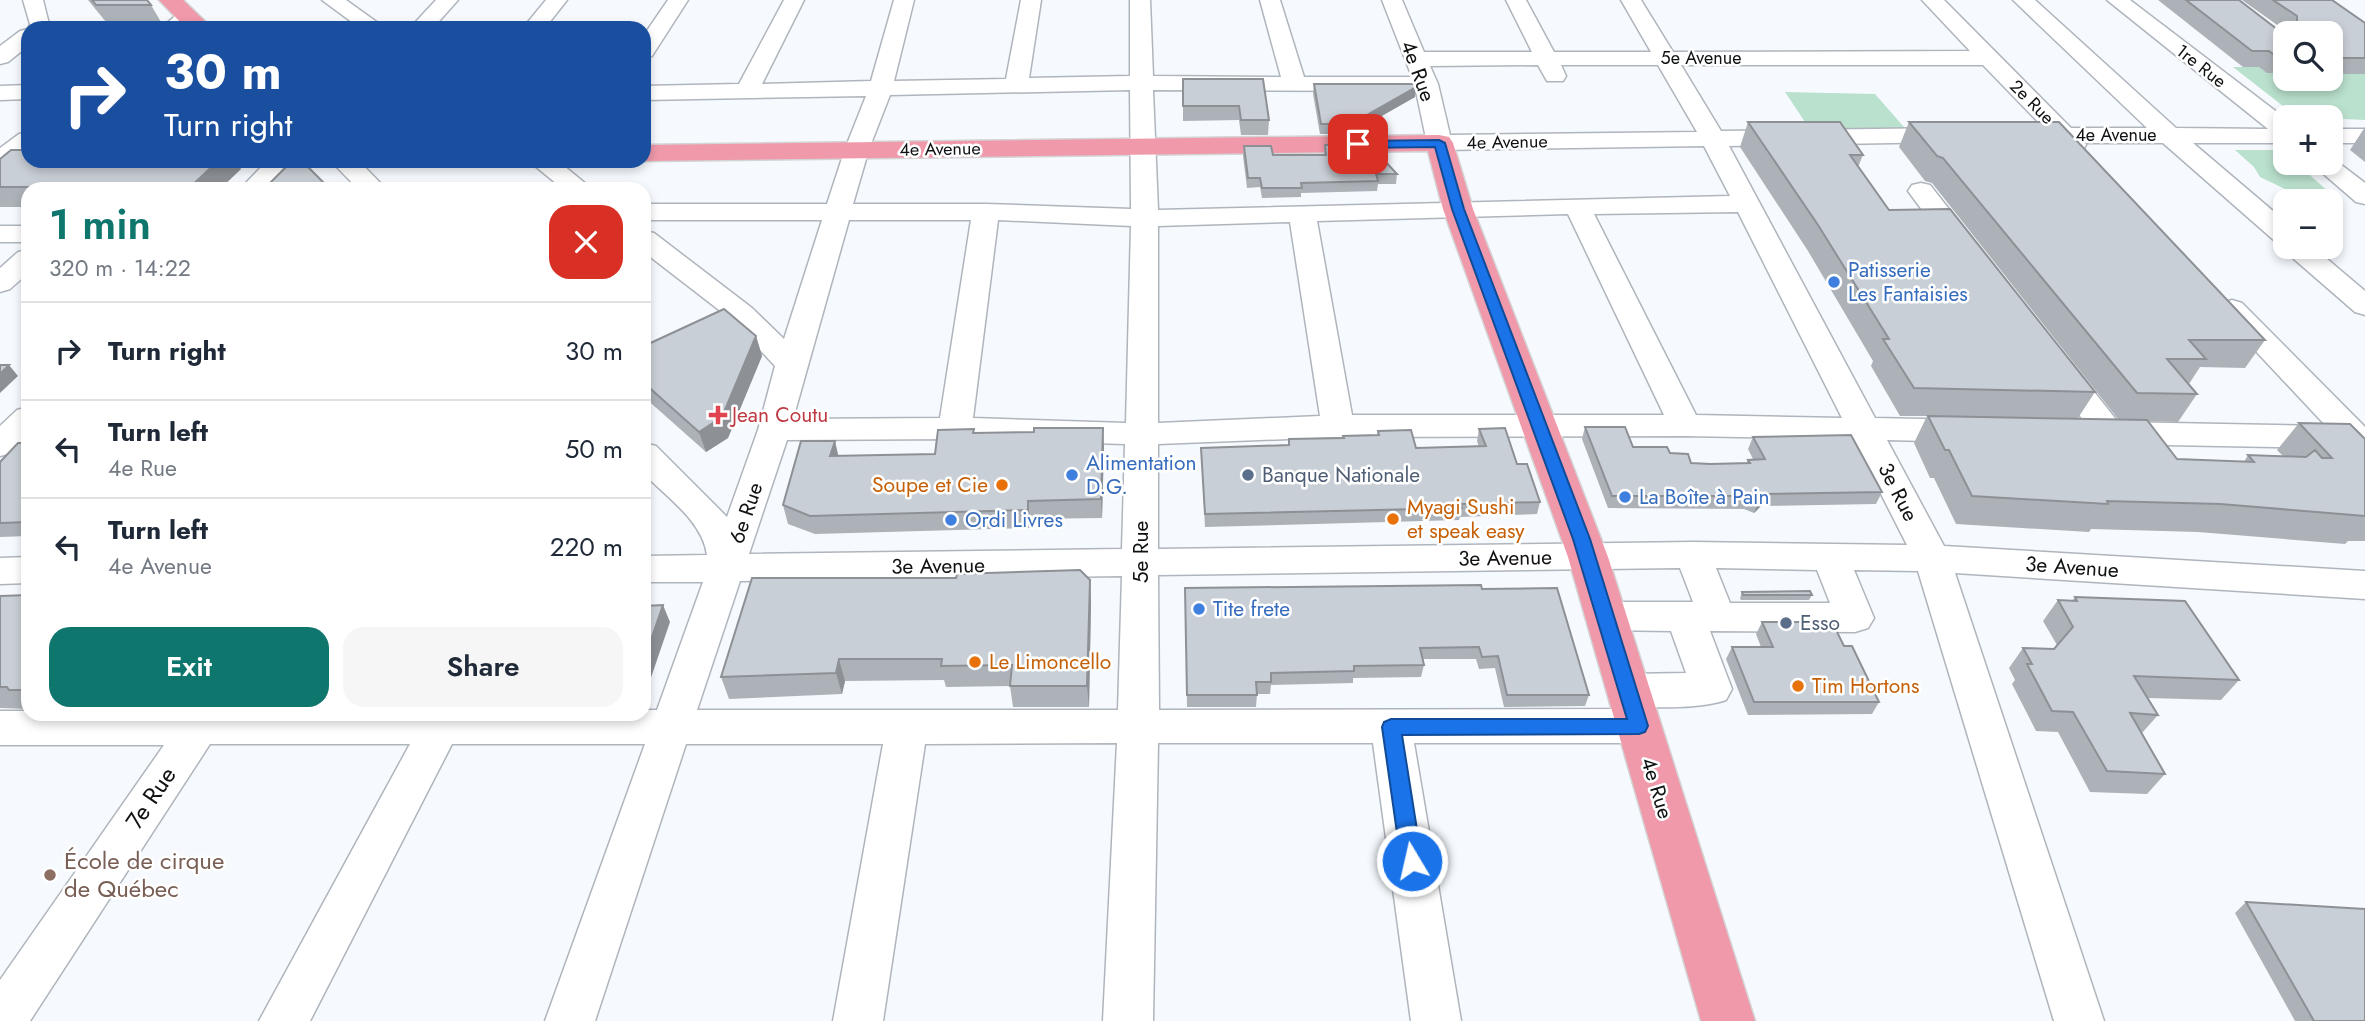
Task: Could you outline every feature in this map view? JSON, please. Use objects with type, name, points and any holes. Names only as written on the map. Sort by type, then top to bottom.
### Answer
[{"type":"main road","points":[[170,0],[185,21]]},
{"type":"main road","name":"4e Avenue","points":[[651,153],[1439,143]]},
{"type":"main road","name":"4e Rue","points":[[1439,143],[1458,209],[1588,557],[1728,1021]]},
{"type":"street","points":[[33,0],[39,21]]},
{"type":"street","points":[[332,0],[364,21]]},
{"type":"street","points":[[428,21],[448,0]]},
{"type":"street","points":[[540,21],[557,0]]},
{"type":"street","points":[[651,40],[678,0]]},
{"type":"street","points":[[747,90],[794,0]]},
{"type":"street","name":"6e Rue","points":[[570,1021],[774,430],[791,364],[857,149],[881,88],[904,0]]},
{"type":"street","points":[[1016,85],[1031,0]]},
{"type":"street","name":"5e Rue","points":[[1128,1021],[1141,563],[1145,218],[1141,147],[1143,83],[1140,0]]},
{"type":"street","points":[[1270,0],[1294,83]]},
{"type":"street","name":"4e Rue","points":[[1392,0],[1421,74],[1439,143]]},
{"type":"street","points":[[651,93],[1143,83],[1294,83],[1421,74],[1556,76],[1516,0]]},
{"type":"street","name":"3e Rue","points":[[1631,0],[1712,138],[1932,558],[2079,1021]]},
{"type":"street","name":"2e Rue","points":[[1931,0],[2092,164]]},
{"type":"street","points":[[2023,0],[2170,136],[2273,225]]},
{"type":"street","name":"1re Rue","points":[[2117,0],[2273,124]]},
{"type":"street","points":[[0,57],[21,41]]},
{"type":"street","name":"5e Avenue","points":[[1546,58],[1989,58]]},
{"type":"street","points":[[0,93],[21,93]]},
{"type":"street","name":"4e Avenue","points":[[1995,135],[2273,134]]},
{"type":"street","name":"4e Avenue","points":[[1439,143],[1967,135]]},
{"type":"street","points":[[2343,136],[2365,136]]},
{"type":"street","points":[[260,182],[274,168]]},
{"type":"street","points":[[351,168],[366,182]]},
{"type":"street","points":[[551,168],[570,182]]},
{"type":"street","points":[[2339,175],[2365,196]]},
{"type":"street","points":[[1921,191],[1981,268]]},
{"type":"street","points":[[651,212],[986,212],[1145,218],[1577,206],[1748,205]]},
{"type":"street","points":[[1577,206],[1685,425]]},
{"type":"street","points":[[954,428],[986,212]]},
{"type":"street","points":[[1302,215],[1338,426]]},
{"type":"street","points":[[0,234],[21,234]]},
{"type":"street","points":[[651,244],[742,314],[791,364]]},
{"type":"street","points":[[2311,259],[2365,306]]},
{"type":"street","points":[[0,283],[21,264]]},
{"type":"street","points":[[2215,291],[2360,442]]},
{"type":"street","points":[[2040,345],[2108,432]]},
{"type":"street","points":[[774,430],[954,428],[1141,434],[1338,426],[1685,425],[2001,431]]},
{"type":"street","points":[[2068,432],[2360,442]]},
{"type":"street","points":[[651,461],[708,517],[723,538],[727,569]]},
{"type":"street","points":[[0,728],[203,721],[440,728],[1391,727],[1633,708],[1712,690],[1693,555]]},
{"type":"street","name":"3e Avenue","points":[[651,569],[1693,555],[1830,556],[1932,558],[2365,585]]},
{"type":"street","points":[[1605,616],[1856,618],[1830,556]]},
{"type":"street","points":[[0,571],[21,570]]},
{"type":"street","name":"7e Rue","points":[[1,1021],[203,721]]},
{"type":"street","points":[[858,1021],[907,727]]},
{"type":"street","points":[[1391,727],[1436,1021]]},
{"type":"street","points":[[284,1021],[440,728]]},
{"type":"green space","points":[[2233,67],[2273,67],[2273,91],[2343,91],[2343,67],[2365,68],[2365,120],[2343,119],[2343,105],[2282,105]]},
{"type":"green space","points":[[1785,92],[1875,94],[1911,135],[1815,137]]},
{"type":"green space","points":[[2235,150],[2273,150],[2273,175],[2310,175],[2326,189],[2285,189],[2260,177],[2254,167]]},
{"type":"building","points":[[92,0],[147,0],[151,5],[96,5]]},
{"type":"building","points":[[2186,0],[2239,0],[2273,26],[2273,54],[2269,51],[2252,51]]},
{"type":"building","points":[[2273,0],[2332,0],[2365,23],[2365,58],[2343,58],[2343,21],[2297,21],[2297,16]]},
{"type":"building","points":[[1183,79],[1263,79],[1269,120],[1241,120],[1239,106],[1183,106]]},
{"type":"building","points":[[1314,84],[1415,84],[1416,87],[1351,124],[1321,124]]},
{"type":"building","points":[[1748,122],[1840,122],[1863,155],[1850,155],[1889,210],[1950,209],[2095,392],[1914,388],[1883,339],[1889,339],[1818,225]]},
{"type":"building","points":[[1909,122],[2059,122],[2265,340],[2189,340],[2206,359],[2167,359],[2197,394],[2137,393],[1943,158],[1937,156]]},
{"type":"building","points":[[1325,145],[1370,145],[1397,174],[1376,174],[1378,181],[1301,183],[1302,188],[1262,188],[1260,178],[1248,178],[1244,146],[1271,146],[1273,155],[1326,155]]},
{"type":"building","points":[[11,150],[21,150],[21,168],[210,168],[196,182],[21,182],[21,187],[0,187],[0,159]]},
{"type":"building","points":[[285,168],[309,168],[323,182],[271,182]]},
{"type":"building","points":[[724,309],[756,336],[722,417],[699,432],[651,389],[651,343]]},
{"type":"building","points":[[0,365],[9,365],[0,374]]},
{"type":"building","points":[[1928,416],[2147,420],[2177,459],[2254,462],[2248,455],[2306,457],[2315,450],[2322,458],[2332,458],[2299,423],[2350,424],[2365,439],[2365,516],[2220,504],[2107,501],[2108,504],[1972,496]]},
{"type":"building","points":[[1585,427],[1625,427],[1633,447],[1667,447],[1670,453],[1688,454],[1691,463],[1710,464],[1750,463],[1748,460],[1765,459],[1753,437],[1851,435],[1882,492],[1766,494],[1759,500],[1750,496],[1612,496]]},
{"type":"building","points":[[1034,428],[1103,428],[1101,499],[1028,501],[1028,510],[810,516],[783,505],[801,441],[835,441],[830,456],[935,454],[938,430],[974,429],[973,433],[1034,432]]},
{"type":"building","points":[[1505,428],[1517,464],[1527,464],[1540,502],[1461,504],[1462,508],[1205,514],[1201,448],[1289,445],[1289,439],[1344,438],[1343,436],[1379,435],[1378,431],[1411,430],[1416,448],[1486,446],[1479,429]]},
{"type":"building","points":[[21,443],[21,522],[0,523],[0,462]]},
{"type":"building","points":[[1080,570],[1090,580],[1087,686],[1010,686],[1012,665],[941,666],[942,659],[839,659],[836,673],[721,677],[752,578],[956,578],[957,574]]},
{"type":"building","points":[[1481,585],[1482,589],[1557,588],[1589,695],[1507,695],[1498,656],[1482,657],[1479,647],[1420,648],[1424,665],[1354,666],[1354,671],[1271,673],[1271,682],[1256,682],[1257,695],[1187,695],[1185,588]]},
{"type":"building","points":[[1810,591],[1812,595],[1743,595],[1742,592]]},
{"type":"building","points":[[21,595],[21,690],[0,687],[0,596]]},
{"type":"building","points":[[2075,597],[2185,601],[2239,680],[2134,676],[2158,715],[2130,713],[2165,774],[2107,771],[2073,712],[2052,711],[2027,664],[2032,664],[2023,648],[2054,649],[2073,627],[2058,600],[2077,601]]},
{"type":"building","points":[[663,605],[651,640],[651,606]]},
{"type":"building","points":[[1762,622],[1832,622],[1844,646],[1852,646],[1879,702],[1754,702],[1732,647],[1773,647]]},
{"type":"building","points":[[2246,902],[2365,909],[2365,1021],[2314,1021]]},
{"type":"place","name":"Patisserie Les Fantaisies","points":[[1834,282]]},
{"type":"place","name":"Jean Coutu","points":[[718,415]]},
{"type":"place","name":"Alimentation D.G.","points":[[1072,475]]},
{"type":"place","name":"Banque Nationale","points":[[1248,475]]},
{"type":"place","name":"Soupe et Cie","points":[[1002,485]]},
{"type":"place","name":"La Boîte à Pain","points":[[1625,497]]},
{"type":"place","name":"Myagi Sushi et speak easy","points":[[1393,519]]},
{"type":"place","name":"Ordi Livres","points":[[951,520]]},
{"type":"place","name":"Tite frete","points":[[1199,609]]},
{"type":"place","name":"Esso","points":[[1786,623]]},
{"type":"place","name":"Le Limoncello","points":[[975,662]]},
{"type":"place","name":"Tim Hortons","points":[[1798,686]]},
{"type":"place","name":"École de cirque de Québec","points":[[50,875]]},
{"type":"route","points":[[1358,144],[1439,143],[1458,209],[1588,557],[1639,726],[1391,727],[1412,861]]}]
